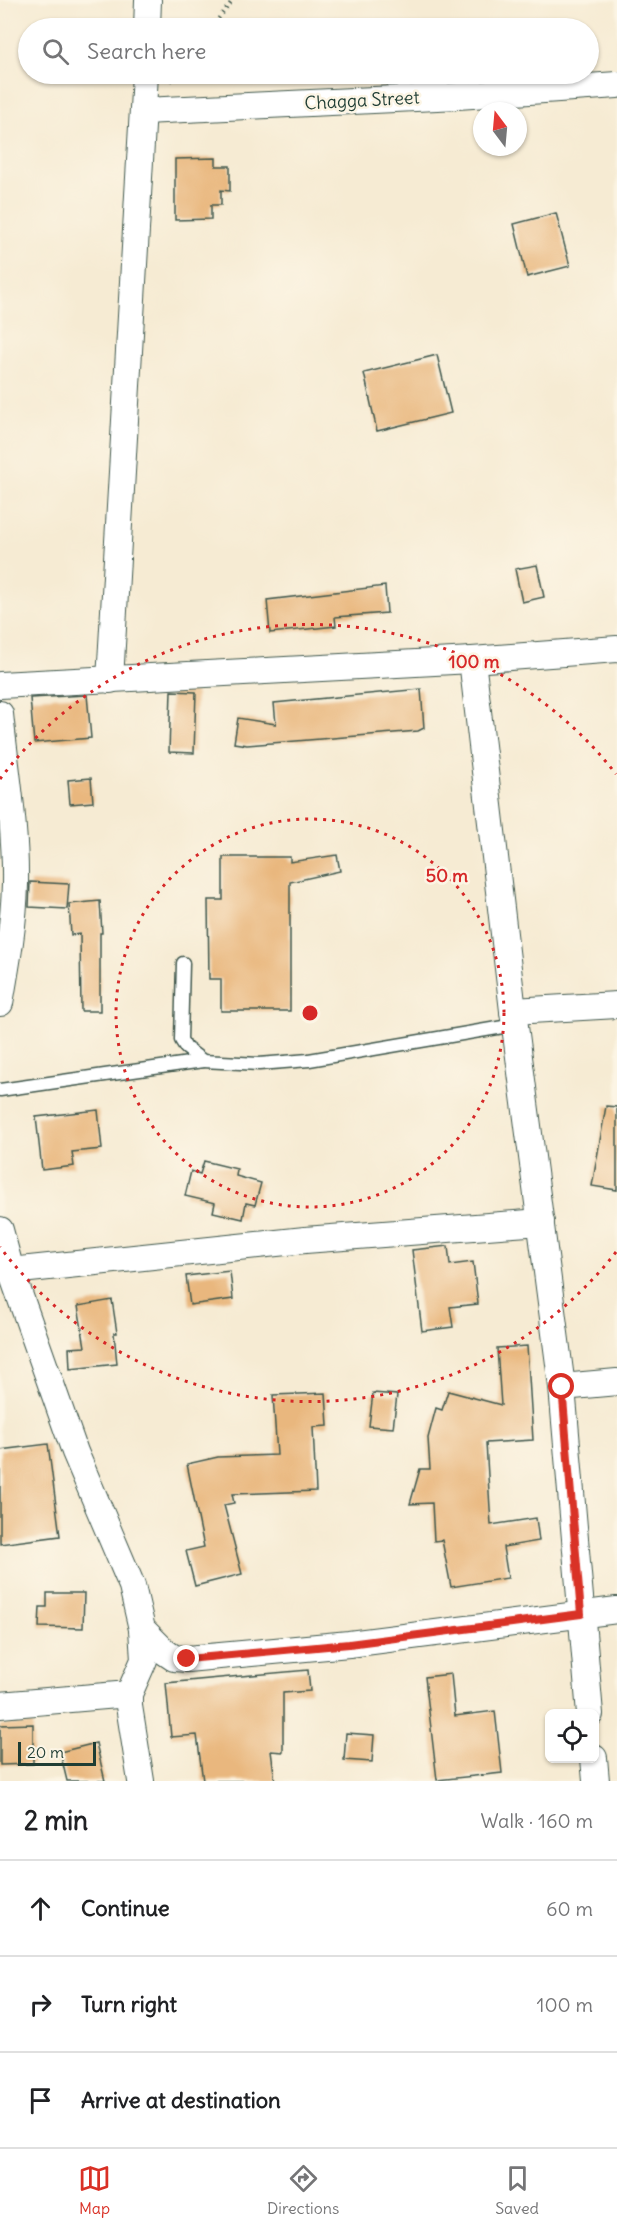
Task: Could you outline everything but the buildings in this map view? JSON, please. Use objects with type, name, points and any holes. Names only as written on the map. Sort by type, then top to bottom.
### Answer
[{"type":"street","points":[[147,18],[148,0]]},
{"type":"street","points":[[110,680],[145,84]]},
{"type":"street","name":"Chagga Street","points":[[144,111],[458,96],[617,85]]},
{"type":"street","points":[[0,685],[472,660],[617,649]]},
{"type":"street","points":[[472,660],[514,1018],[562,1387],[590,1709]]},
{"type":"street","points":[[0,714],[14,838],[15,884],[12,931],[0,1003]]},
{"type":"street","points":[[514,1018],[617,1005]]},
{"type":"street","points":[[11,1271],[305,1240],[541,1222]]},
{"type":"street","points":[[0,1230],[11,1271],[75,1452],[132,1586],[142,1629],[144,1660],[129,1694],[141,1781]]},
{"type":"street","points":[[562,1387],[617,1382]]},
{"type":"street","points":[[142,1629],[165,1652],[174,1658],[187,1659],[349,1644],[617,1610]]},
{"type":"street","points":[[0,1705],[129,1694]]},
{"type":"street","points":[[595,1763],[597,1781]]},
{"type":"lane","points":[[183,963],[181,1040],[186,1048],[203,1061]]},
{"type":"lane","points":[[0,1090],[203,1061],[249,1065],[309,1060],[514,1018]]},
{"type":"path","points":[[219,18],[233,0]]},
{"type":"route","points":[[187,1659],[349,1644],[581,1614],[562,1387]]}]
